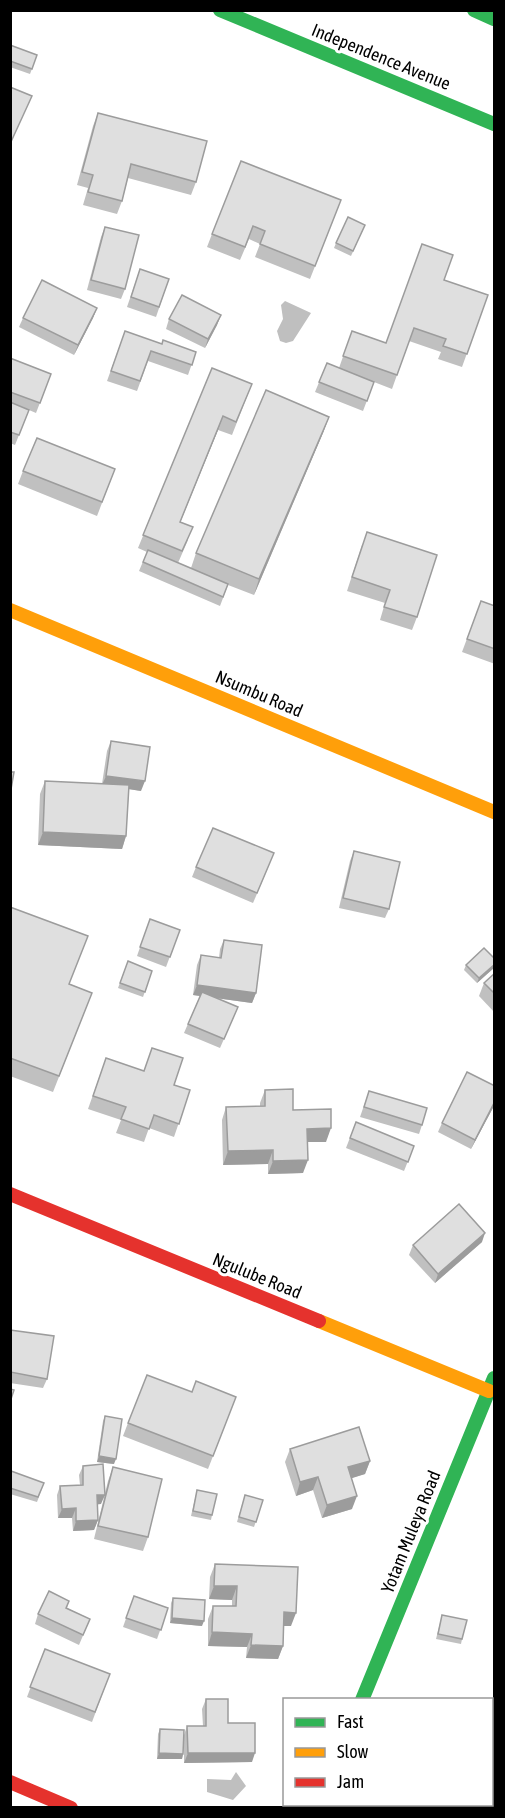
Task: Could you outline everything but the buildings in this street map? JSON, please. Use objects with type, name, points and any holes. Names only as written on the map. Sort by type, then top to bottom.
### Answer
[{"type":"street","name":"Independence Avenue","points":[[220,10],[495,124]]},
{"type":"street","points":[[474,10],[495,19]]},
{"type":"street","name":"Nsumbu Road","points":[[10,610],[495,812]]},
{"type":"street","name":"Ngulube Road","points":[[10,1194],[492,1384]]},
{"type":"street","name":"Yotam Muleya Road","points":[[363,1698],[492,1384]]},
{"type":"street","points":[[10,1782],[71,1808]]},
{"type":"shaded area","points":[[285,301],[311,313],[293,341],[286,343],[280,341],[277,331],[283,319],[281,305]]},
{"type":"shaded area","points":[[236,1772],[246,1786],[233,1800],[207,1792],[207,1779],[231,1780]]},
{"type":"traffic: fast","points":[[220,10],[494,124]]},
{"type":"traffic: fast","points":[[474,10],[494,19]]},
{"type":"traffic: fast","points":[[363,1698],[494,1378]]},
{"type":"traffic: slow","points":[[10,610],[494,812]]},
{"type":"traffic: slow","points":[[319,1321],[489,1391]]},
{"type":"traffic: jam","points":[[10,1194],[319,1321]]},
{"type":"traffic: jam","points":[[10,1782],[71,1808]]}]
